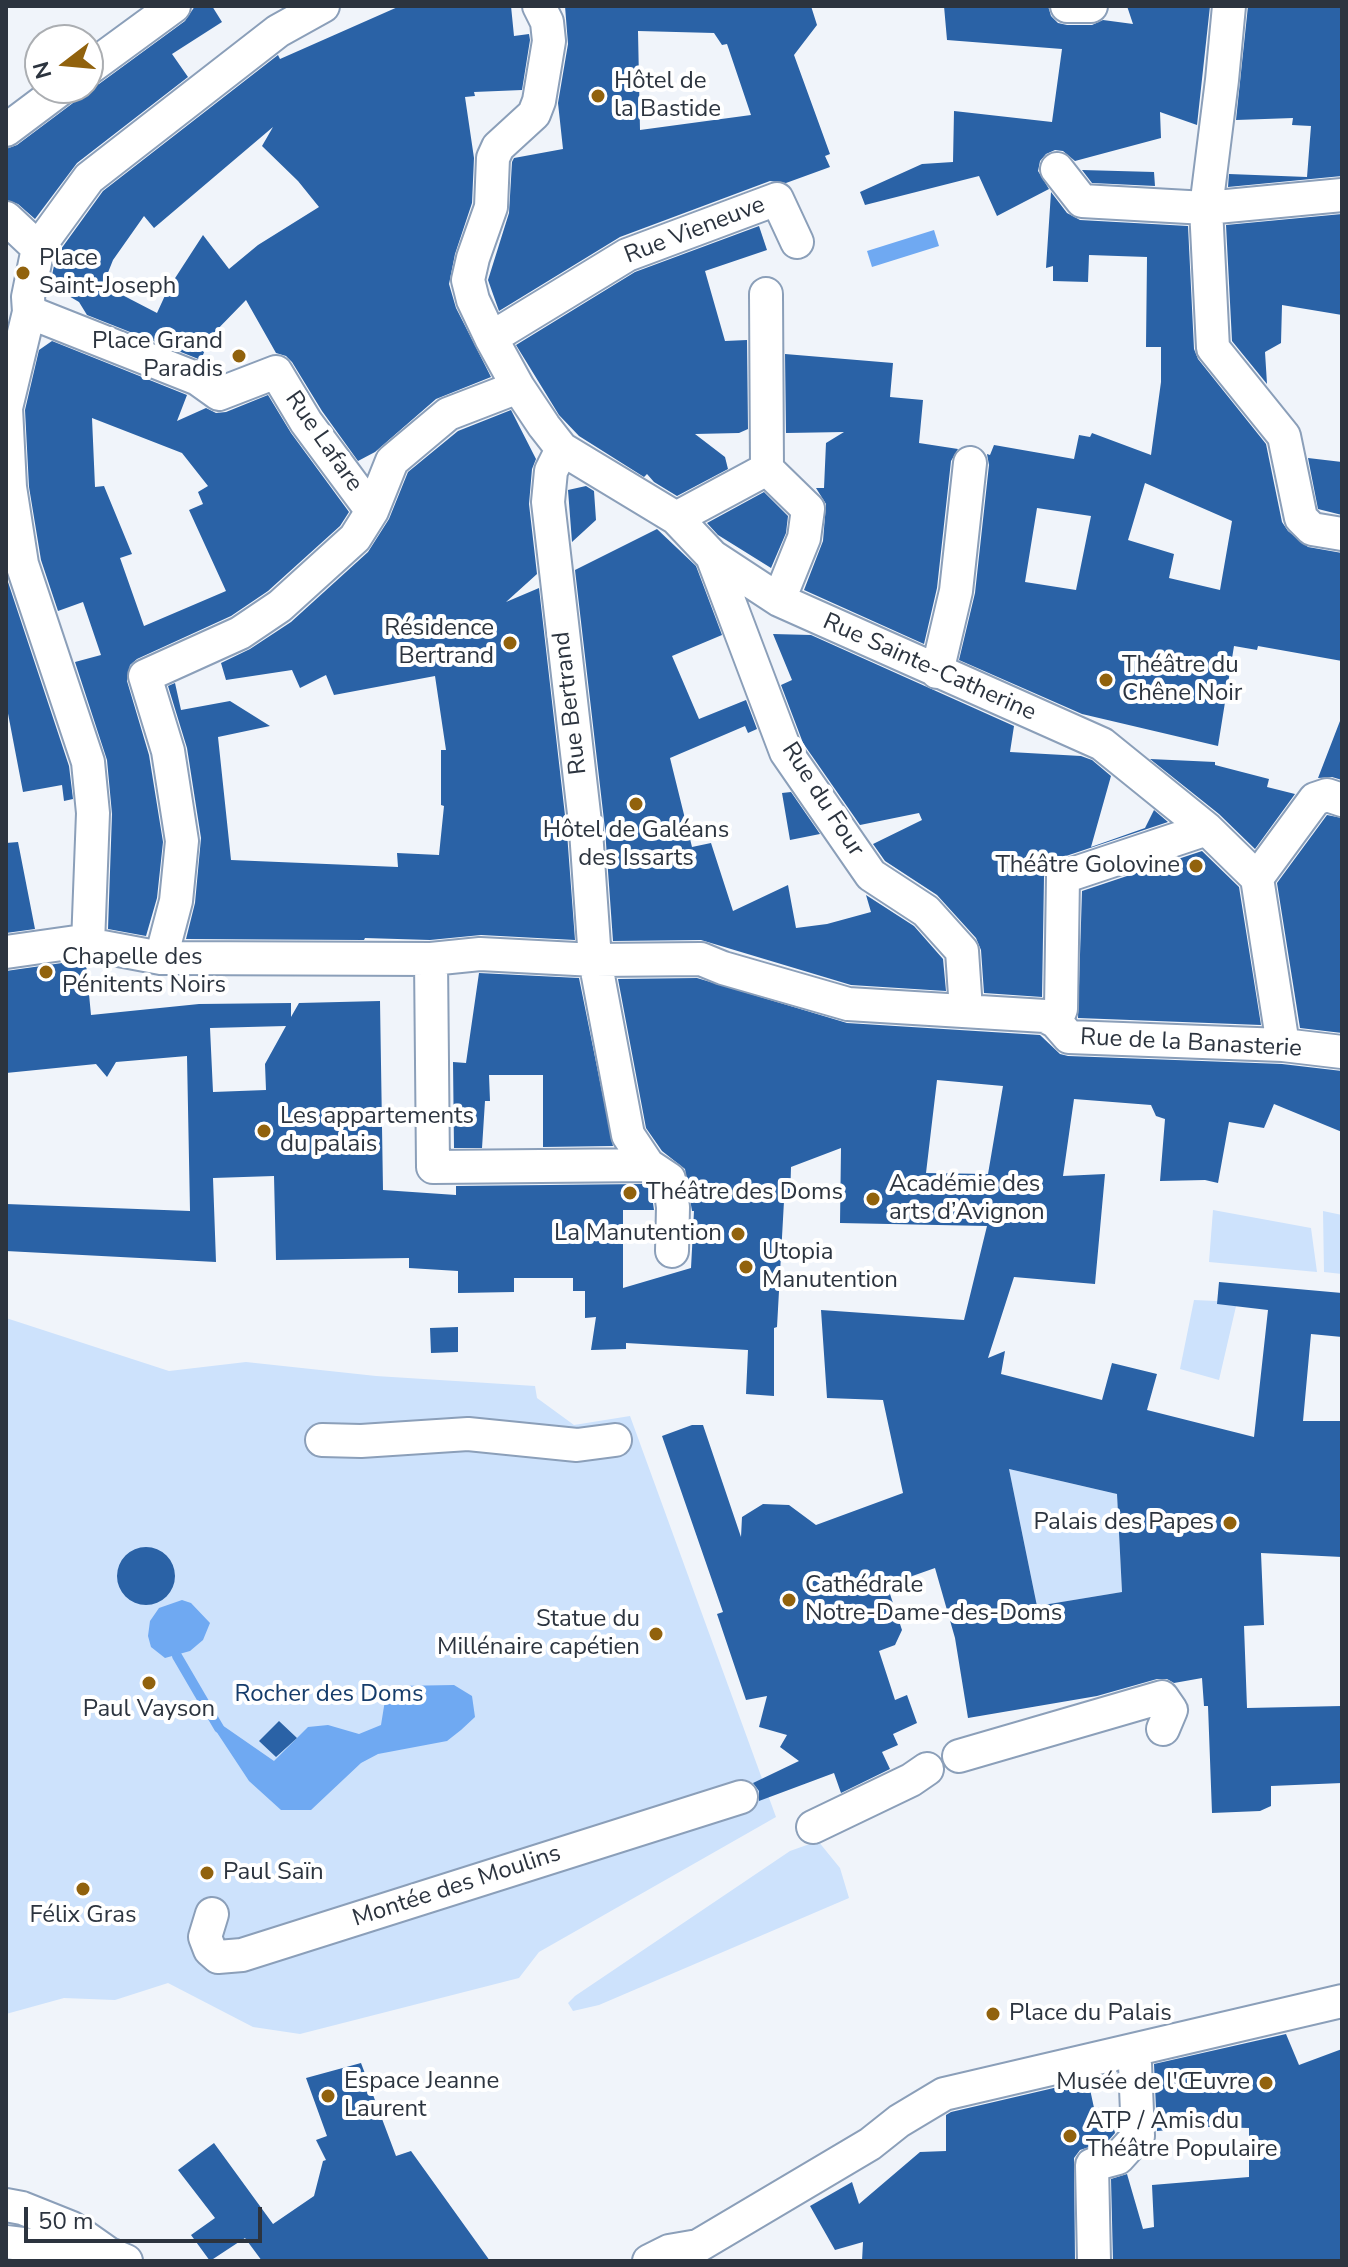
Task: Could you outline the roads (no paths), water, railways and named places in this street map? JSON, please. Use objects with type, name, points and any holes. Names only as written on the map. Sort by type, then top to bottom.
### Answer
[{"type":"street","points":[[104,57],[174,6]]},
{"type":"street","points":[[88,944],[93,813],[88,762],[22,564],[10,487],[6,408],[29,312],[28,297],[38,248],[89,178],[278,31],[323,6]]},
{"type":"street","name":"Rue Sainte-Catherine","points":[[539,6],[561,41],[534,114],[498,147],[493,158],[491,207],[468,280],[473,300],[518,387],[562,449],[676,518],[712,556],[779,600],[1102,744],[1207,829],[1257,878]]},
{"type":"street","points":[[1067,6],[1091,6]]},
{"type":"street","points":[[1229,6],[1206,208],[1213,348],[1284,436],[1301,518],[1312,529],[1342,534]]},
{"type":"street","points":[[6,130],[41,104]]},
{"type":"street","points":[[1057,169],[1082,201],[1206,208],[1342,195]]},
{"type":"street","name":"Rue Vieneuve","points":[[491,338],[627,255],[777,199],[797,242]]},
{"type":"street","points":[[6,218],[38,248]]},
{"type":"street","points":[[766,294],[767,469],[808,509],[804,538],[779,600]]},
{"type":"street","name":"Rue Lafare","points":[[29,312],[198,379],[219,394],[276,372],[306,422],[372,511]]},
{"type":"street","points":[[161,958],[176,901],[182,841],[168,751],[145,676],[240,633],[280,606],[355,538],[372,511],[392,461],[448,414],[518,387]]},
{"type":"street","name":"Rue Bertrand","points":[[562,449],[551,471],[548,502],[586,831],[595,960],[628,1135],[648,1165],[669,1179],[673,1207],[672,1251]]},
{"type":"street","points":[[937,672],[956,591],[970,463]]},
{"type":"street","points":[[676,518],[767,469]]},
{"type":"street","name":"Rue du Four","points":[[712,556],[786,752],[871,875],[926,911],[962,951],[966,1010]]},
{"type":"street","points":[[1283,1045],[1257,878],[1315,799],[1327,795],[1342,800]]},
{"type":"street","points":[[1056,1022],[1061,1009],[1063,877],[1207,829]]},
{"type":"street","name":"Rue de la Banasterie","points":[[6,952],[76,942],[161,958],[431,959],[480,954],[595,960],[701,959],[848,1004],[1045,1016],[1056,1022],[1069,1037],[1283,1045],[1342,1052]]},
{"type":"street","points":[[431,959],[433,1167],[648,1165]]},
{"type":"street","points":[[322,1440],[361,1441],[468,1434],[577,1445],[615,1440]]},
{"type":"street","points":[[959,1756],[1162,1697],[1171,1710],[1163,1729]]},
{"type":"street","points":[[813,1827],[911,1780],[927,1769]]},
{"type":"street","name":"Montée des Moulins","points":[[212,1914],[205,1937],[210,1950],[218,1957],[242,1955],[741,1797]]},
{"type":"street","points":[[649,2261],[669,2251],[690,2254],[870,2144],[899,2121],[944,2094],[1342,2001]]},
{"type":"street","points":[[1094,2261],[1092,2165],[1118,2158],[1138,2136],[1135,2064]]},
{"type":"street","points":[[6,2205],[22,2208],[72,2228],[119,2258]]},
{"type":"street","points":[[6,2242],[119,2258]]},
{"type":"water","points":[[934,230],[939,246],[872,267],[867,251]]},
{"type":"water","points":[[182,1600],[191,1603],[210,1623],[203,1640],[190,1651],[165,1658],[151,1647],[148,1636],[150,1621],[159,1608]]},
{"type":"water","points":[[454,1685],[472,1696],[475,1717],[461,1730],[447,1741],[378,1754],[361,1763],[311,1810],[281,1810],[249,1781],[216,1731],[222,1725],[274,1761],[308,1727],[328,1725],[359,1734],[381,1725],[386,1694],[397,1686]]},
{"type":"waterway","points":[[177,1656],[219,1728]]},
{"type":"place","name":"Hôtel de la Bastide","points":[[598,96]]},
{"type":"place","name":"Place Saint-Joseph","points":[[23,273]]},
{"type":"place","name":"Place Grand Paradis","points":[[239,356]]},
{"type":"place","name":"Résidence Bertrand","points":[[510,643]]},
{"type":"place","name":"Théâtre du Chêne Noir","points":[[1106,680]]},
{"type":"place","name":"Hôtel de Galéans des Issarts","points":[[636,804]]},
{"type":"place","name":"Théâtre Golovine","points":[[1196,866]]},
{"type":"place","name":"Chapelle des Pénitents Noirs","points":[[46,972]]},
{"type":"place","name":"Les appartements du palais","points":[[264,1131]]},
{"type":"place","name":"Théâtre des Doms","points":[[630,1193]]},
{"type":"place","name":"Académie des arts d’Avignon","points":[[873,1199]]},
{"type":"place","name":"La Manutention","points":[[738,1234]]},
{"type":"place","name":"Utopia Manutention","points":[[746,1267]]},
{"type":"place","name":"Palais des Papes","points":[[1230,1523]]},
{"type":"place","name":"Cathédrale Notre-Dame-des-Doms","points":[[789,1600]]},
{"type":"place","name":"Statue du Millénaire capétien","points":[[656,1634]]},
{"type":"place","name":"Paul Vayson","points":[[149,1683]]},
{"type":"place","name":"Paul Saïn","points":[[207,1873]]},
{"type":"place","name":"Félix Gras","points":[[83,1889]]},
{"type":"place","name":"Place du Palais","points":[[993,2014]]},
{"type":"place","name":"Musée de l'Œuvre","points":[[1266,2083]]},
{"type":"place","name":"Espace Jeanne Laurent","points":[[328,2096]]},
{"type":"place","name":"ATP / Amis du Théâtre Populaire","points":[[1070,2136]]},
{"type":"park label","name":"Rocher des Doms","points":[[329,1695]]}]
